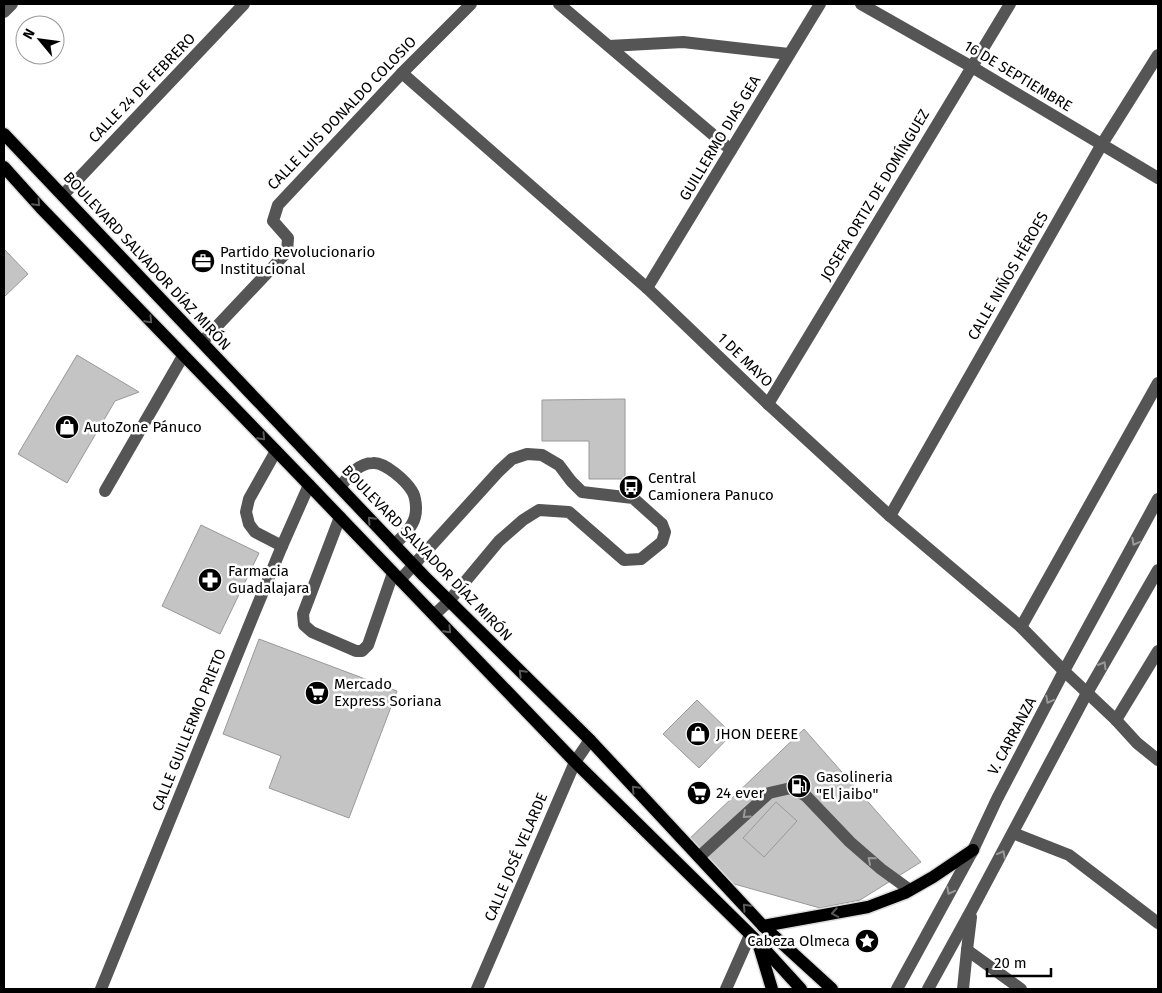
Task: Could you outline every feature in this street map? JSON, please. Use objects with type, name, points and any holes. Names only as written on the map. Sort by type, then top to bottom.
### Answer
[{"type":"main road","name":"BOULEVARD SALVADOR DÍAZ MIRÓN","points":[[4,134],[394,545],[590,740],[764,926],[832,989]]},
{"type":"main road","points":[[4,167],[183,356],[276,450],[575,762],[754,939],[801,989]]},
{"type":"main road","points":[[764,926],[868,907],[910,890],[933,877],[972,850]]},
{"type":"main road","points":[[754,939],[772,989]]},
{"type":"street","points":[[4,12],[12,4]]},
{"type":"street","name":"CALLE 24 DE FEBRERO","points":[[63,195],[244,4]]},
{"type":"street","name":"CALLE LUIS DONALDO COLOSIO","points":[[202,342],[287,252],[288,238],[273,221],[278,205],[402,73],[471,4]]},
{"type":"street","points":[[559,4],[731,150]]},
{"type":"street","name":"GUILLERMO DIAS GEA","points":[[647,288],[820,4]]},
{"type":"street","name":"16 DE SEPTIEMBRE","points":[[861,4],[972,67],[1158,178]]},
{"type":"street","name":"JOSEFA ORTIZ DE DOMÍNGUEZ","points":[[768,404],[1010,4]]},
{"type":"street","points":[[608,46],[683,42],[790,54]]},
{"type":"street","name":"CALLE NIÑOS HÉROES","points":[[890,516],[1102,144],[1158,55]]},
{"type":"street","name":"1 DE MAYO","points":[[402,73],[647,288],[768,404],[890,516],[1021,627],[1137,742],[1158,760]]},
{"type":"street","points":[[105,491],[183,356]]},
{"type":"street","points":[[1021,627],[1158,383]]},
{"type":"street","points":[[276,450],[250,499],[246,512],[249,524],[256,532],[282,546]]},
{"type":"street","points":[[340,517],[303,614],[304,625],[312,632],[356,651],[362,651],[368,645],[397,576],[414,565],[512,459],[527,454],[542,455],[559,466],[571,482],[582,492],[633,498],[662,524],[665,532],[662,542],[640,558],[624,560],[569,512],[538,510],[523,520],[499,541],[449,601],[434,616]]},
{"type":"street","points":[[340,487],[351,473],[363,465],[374,462],[393,471],[413,492],[416,504],[415,517],[408,530],[394,545]]},
{"type":"street","name":"CALLE GUILLERMO PRIETO","points":[[102,989],[282,546],[309,485]]},
{"type":"street","name":"V. CARRANZA","points":[[897,989],[972,850],[1064,671],[1158,499]]},
{"type":"street","points":[[928,989],[1087,693],[1158,570]]},
{"type":"street","points":[[1116,720],[1158,651]]},
{"type":"street","name":"CALLE JOSÉ VELARDE","points":[[477,989],[575,762],[590,740]]},
{"type":"street","points":[[699,857],[769,794],[791,788],[806,796],[850,842],[881,870],[910,890]]},
{"type":"street","points":[[1013,833],[1069,855],[1158,923]]},
{"type":"street","points":[[964,989],[972,909]]},
{"type":"street","points":[[726,989],[754,939]]},
{"type":"street","points":[[967,950],[1021,989]]},
{"type":"building","points":[[4,249],[28,274],[4,297]]},
{"type":"building","name":"AutoZone Pánuco","points":[[77,355],[139,392],[115,401],[67,483],[18,454]]},
{"type":"building","points":[[625,399],[625,479],[589,479],[589,441],[542,441],[542,400]]},
{"type":"building","name":"Farmacia Guadalajara","points":[[201,525],[259,553],[220,634],[162,606]]},
{"type":"building","points":[[259,639],[397,691],[349,818],[269,788],[281,756],[223,734]]},
{"type":"building","name":"JHON DEERE","points":[[697,700],[732,734],[699,768],[663,734]]},
{"type":"building","name":"Gasolineria \"El jaibo\"","points":[[804,729],[921,862],[860,900],[820,908],[727,882],[686,842]]},
{"type":"building","points":[[776,802],[797,821],[764,857],[743,838]]},
{"type":"place","name":"Partido Revolucionario Institucional","points":[[203,261]]},
{"type":"place","name":"AutoZone Pánuco","points":[[67,427]]},
{"type":"place","name":"Central Camionera Panuco","points":[[631,487]]},
{"type":"place","name":"Farmacia Guadalajara","points":[[210,580]]},
{"type":"place","name":"Mercado Express Soriana","points":[[317,693]]},
{"type":"place","name":"JHON DEERE","points":[[698,734]]},
{"type":"place","name":"Gasolineria \"El jaibo\"","points":[[799,786]]},
{"type":"place","name":"24 ever","points":[[699,793]]},
{"type":"place","name":"Cabeza Olmeca","points":[[867,941]]}]
